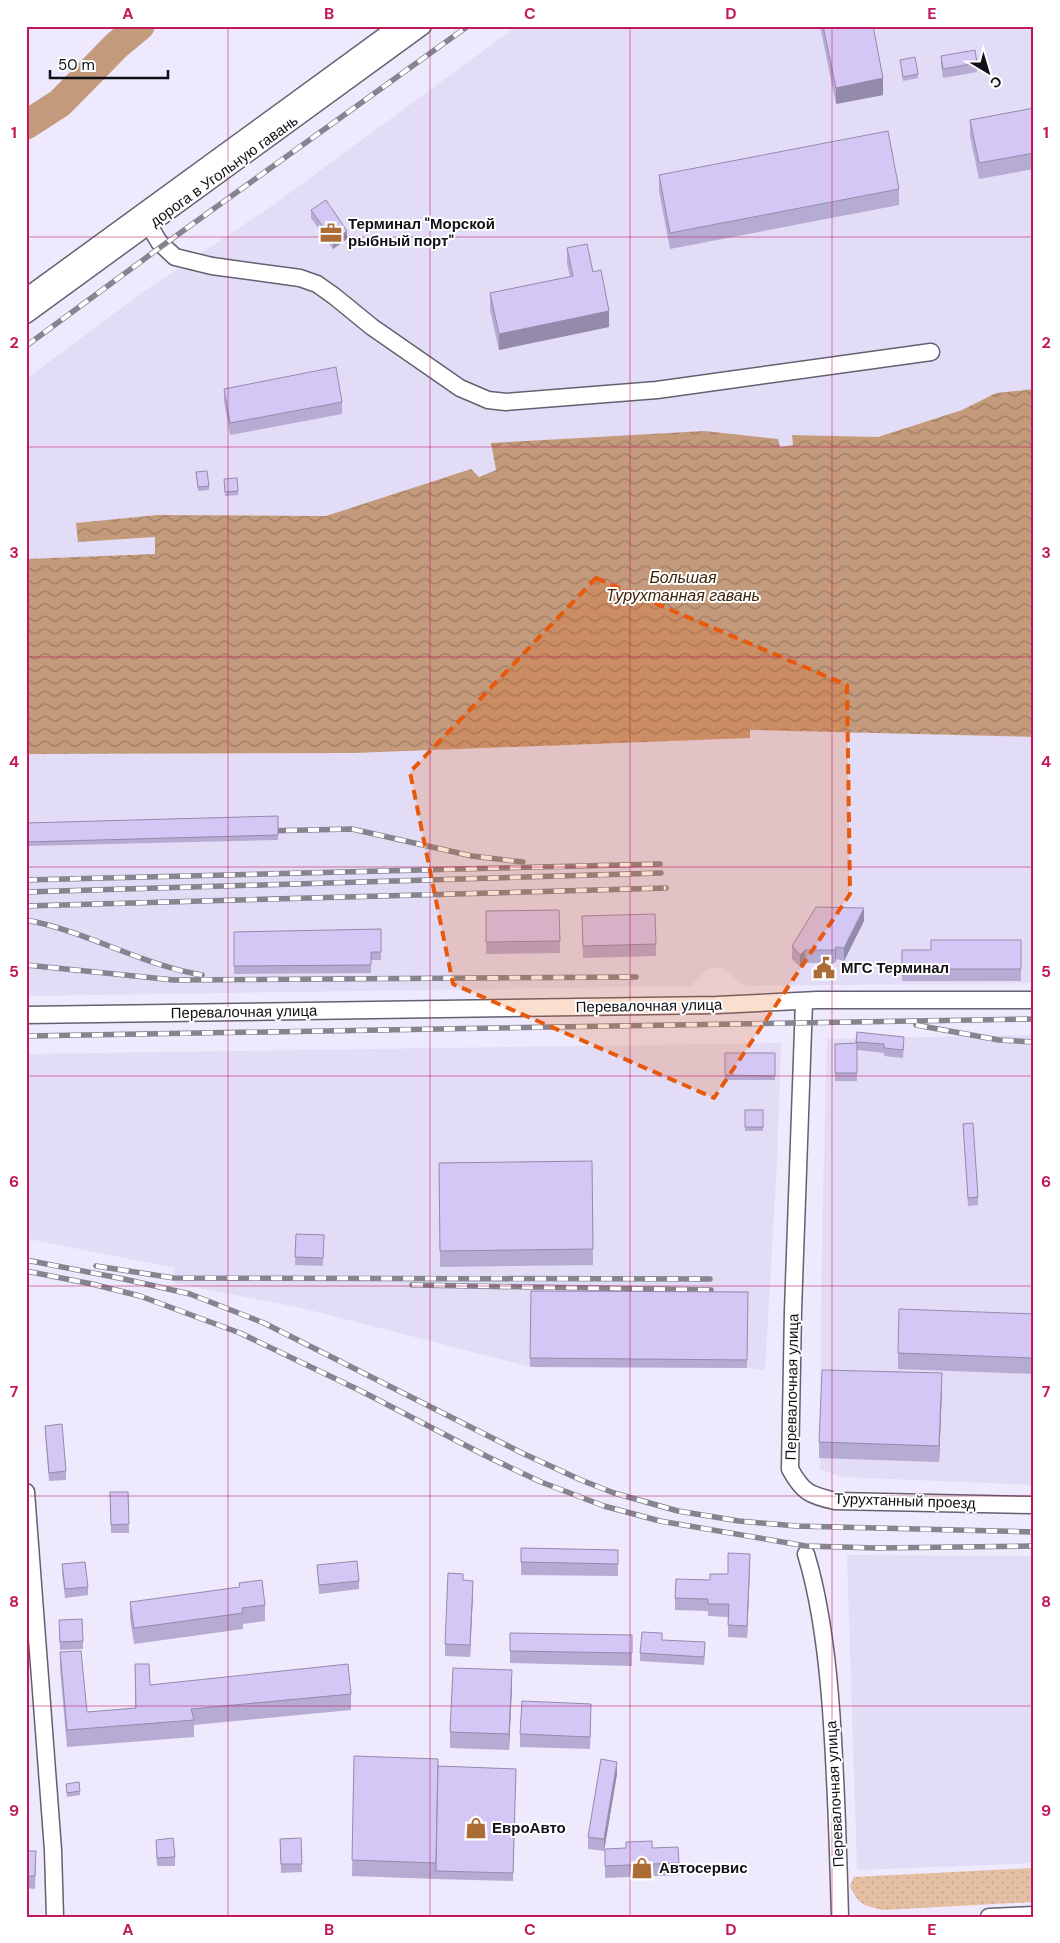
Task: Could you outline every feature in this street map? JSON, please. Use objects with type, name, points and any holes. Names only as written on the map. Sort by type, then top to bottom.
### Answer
[{"type":"street","name":"дорога в Угольную гавань","points":[[26,315],[145,220],[398,26]]},
{"type":"street","name":"дорога в Угольную гавань","points":[[26,297],[145,220],[423,26]]},
{"type":"street","points":[[145,220],[162,246],[175,257],[182,260],[300,278],[317,284],[372,327],[460,388],[488,400],[506,402],[657,390],[931,352]]},
{"type":"street","points":[[804,1002],[1034,1000]]},
{"type":"street","name":"Перевалочная улица","points":[[26,1015],[717,1005],[804,1002],[793,1310],[790,1470]]},
{"type":"street","name":"Турухтанный проезд","points":[[790,1470],[798,1484],[806,1492],[835,1501],[1034,1505]]},
{"type":"street","points":[[26,1492],[53,1850],[55,1917]]},
{"type":"street","name":"Перевалочная улица","points":[[806,1554],[815,1584],[827,1664],[835,1754],[840,1917]]},
{"type":"street","points":[[989,1917],[1034,1915]]},
{"type":"highlighted area","points":[[596,578],[847,685],[850,894],[714,1098],[453,984],[410,772]]},
{"type":"shaded area","points":[[517,26],[1034,26],[1034,389],[996,393],[962,410],[878,437],[792,435],[793,445],[780,447],[491,444],[496,470],[479,477],[471,469],[326,516],[157,515],[76,523],[79,542],[156,537],[155,554],[26,559],[26,379],[143,292],[273,205]]},
{"type":"shaded area","points":[[750,730],[1034,737],[1034,983],[749,986],[740,983],[724,968],[707,969],[691,986],[26,996],[26,754],[354,753],[749,738]]},
{"type":"shaded area","points":[[1034,1035],[1034,1485],[841,1477],[820,1469],[822,1237],[827,1039]]},
{"type":"shaded area","points":[[781,1043],[777,1163],[765,1370],[747,1368],[530,1367],[302,1308],[174,1283],[175,1268],[29,1239],[27,1054]]},
{"type":"shaded area","points":[[847,1555],[1034,1556],[1034,1863],[857,1870]]},
{"type":"shaded area","points":[[1034,1868],[1034,1902],[883,1910],[862,1903],[850,1886],[854,1877]]},
{"type":"water","name":"Большая Турухтанная гавань","points":[[1034,389],[1034,737],[750,730],[750,738],[354,753],[26,754],[26,559],[155,554],[155,537],[78,542],[76,523],[157,515],[326,516],[471,469],[479,477],[496,470],[491,443],[704,431],[778,439],[780,447],[793,445],[792,435],[878,437],[962,410],[996,393]]},
{"type":"building","points":[[823,26],[873,26],[883,78],[836,88]]},
{"type":"building","points":[[975,50],[977,63],[943,69],[941,56]]},
{"type":"building","points":[[915,57],[918,74],[903,77],[900,60]]},
{"type":"building","points":[[1034,108],[1034,153],[979,163],[970,120]]},
{"type":"building","points":[[888,131],[899,189],[670,233],[659,175]]},
{"type":"building","points":[[326,200],[347,231],[333,241],[311,210]]},
{"type":"building","points":[[587,244],[593,272],[601,270],[609,311],[499,334],[490,293],[573,276],[567,248]]},
{"type":"building","points":[[336,367],[342,402],[230,423],[224,389]]},
{"type":"building","points":[[207,471],[209,486],[198,487],[196,472]]},
{"type":"building","points":[[237,478],[238,491],[225,492],[224,479]]},
{"type":"building","points":[[278,816],[278,835],[26,842],[26,823]]},
{"type":"building","points":[[816,907],[864,908],[844,948],[836,947],[835,950],[805,950],[800,955],[792,946]]},
{"type":"building","points":[[559,910],[560,941],[486,942],[486,911]]},
{"type":"building","points":[[655,914],[656,944],[583,946],[582,916]]},
{"type":"building","points":[[381,929],[381,952],[371,952],[371,965],[234,966],[234,932]]},
{"type":"building","points":[[931,940],[1021,940],[1021,969],[902,969],[902,950],[931,950]]},
{"type":"building","points":[[857,1032],[904,1037],[903,1050],[884,1048],[884,1044],[856,1042]]},
{"type":"building","points":[[857,1043],[857,1073],[835,1073],[835,1044]]},
{"type":"building","points":[[725,1053],[775,1053],[775,1076],[725,1075]]},
{"type":"building","points":[[745,1110],[763,1110],[763,1127],[745,1127]]},
{"type":"building","points":[[973,1123],[978,1197],[968,1198],[963,1124]]},
{"type":"building","points":[[592,1161],[593,1249],[440,1251],[439,1163]]},
{"type":"building","points":[[296,1234],[324,1235],[323,1258],[295,1257]]},
{"type":"building","points":[[531,1291],[748,1292],[747,1360],[530,1358]]},
{"type":"building","points":[[899,1309],[1034,1314],[1034,1358],[898,1353]]},
{"type":"building","points":[[822,1370],[942,1373],[939,1446],[819,1442]]},
{"type":"building","points":[[62,1424],[66,1471],[49,1473],[45,1426]]},
{"type":"building","points":[[110,1492],[128,1492],[129,1524],[111,1525]]},
{"type":"building","points":[[521,1548],[618,1550],[618,1564],[521,1562]]},
{"type":"building","points":[[728,1553],[750,1554],[747,1626],[728,1625],[729,1604],[708,1604],[708,1599],[675,1598],[676,1579],[710,1580],[710,1574],[728,1574]]},
{"type":"building","points":[[357,1561],[359,1581],[319,1585],[317,1565]]},
{"type":"building","points":[[85,1562],[88,1587],[65,1589],[62,1564]]},
{"type":"building","points":[[448,1573],[463,1574],[463,1580],[473,1581],[470,1645],[445,1644]]},
{"type":"building","points":[[262,1580],[265,1605],[242,1608],[243,1613],[134,1628],[130,1602],[240,1587],[239,1583]]},
{"type":"building","points":[[82,1619],[83,1641],[60,1642],[59,1620]]},
{"type":"building","points":[[642,1632],[662,1633],[662,1640],[705,1642],[704,1657],[640,1653]]},
{"type":"building","points":[[510,1633],[632,1635],[632,1653],[510,1651]]},
{"type":"building","points":[[81,1651],[87,1712],[136,1708],[135,1664],[149,1664],[150,1685],[348,1664],[351,1694],[191,1709],[194,1720],[67,1730],[60,1652]]},
{"type":"building","points":[[453,1668],[512,1670],[509,1734],[450,1732]]},
{"type":"building","points":[[522,1701],[591,1704],[590,1737],[520,1734]]},
{"type":"building","points":[[354,1756],[438,1759],[436,1863],[352,1860]]},
{"type":"building","points":[[601,1759],[617,1762],[604,1839],[588,1837]]},
{"type":"building","name":"ЕвроАвто","points":[[438,1766],[516,1769],[513,1873],[436,1871]]},
{"type":"building","points":[[79,1782],[80,1791],[67,1793],[66,1784]]},
{"type":"building","points":[[173,1838],[175,1857],[157,1858],[156,1840]]},
{"type":"building","points":[[301,1838],[302,1864],[281,1864],[280,1839]]},
{"type":"building","points":[[652,1841],[652,1848],[678,1847],[679,1863],[605,1866],[605,1849],[626,1848],[626,1842]]},
{"type":"building","points":[[26,1851],[36,1851],[35,1876],[26,1876]]},
{"type":"waterway","points":[[26,125],[60,103],[117,45],[140,26]]},
{"type":"railway","points":[[26,346],[468,26]]},
{"type":"railway","points":[[264,831],[352,829],[472,856],[523,862]]},
{"type":"railway","points":[[26,880],[660,864]]},
{"type":"railway","points":[[26,892],[661,873]]},
{"type":"railway","points":[[26,906],[666,888]]},
{"type":"railway","points":[[26,920],[71,932],[157,964],[202,975]]},
{"type":"railway","points":[[26,965],[174,980],[636,977]]},
{"type":"railway","points":[[26,1036],[1034,1019]]},
{"type":"railway","points":[[916,1025],[999,1040],[1034,1042]]},
{"type":"railway","points":[[26,1260],[190,1294],[264,1323],[522,1453],[581,1480],[614,1493],[678,1511],[739,1521],[796,1526],[1034,1532]]},
{"type":"railway","points":[[96,1266],[174,1278],[710,1279]]},
{"type":"railway","points":[[26,1271],[140,1296],[240,1333],[361,1391],[488,1457],[541,1482],[604,1506],[660,1521],[806,1546],[877,1548],[1034,1546]]},
{"type":"railway","points":[[412,1285],[711,1290]]},
{"type":"place","name":"Терминал \"Морской рыбный порт\"","points":[[331,233]]},
{"type":"place","name":"МГС Терминал","points":[[824,968]]},
{"type":"place","name":"ЕвроАвто","points":[[476,1828]]},
{"type":"place","name":"Автосервис","points":[[642,1868]]}]
